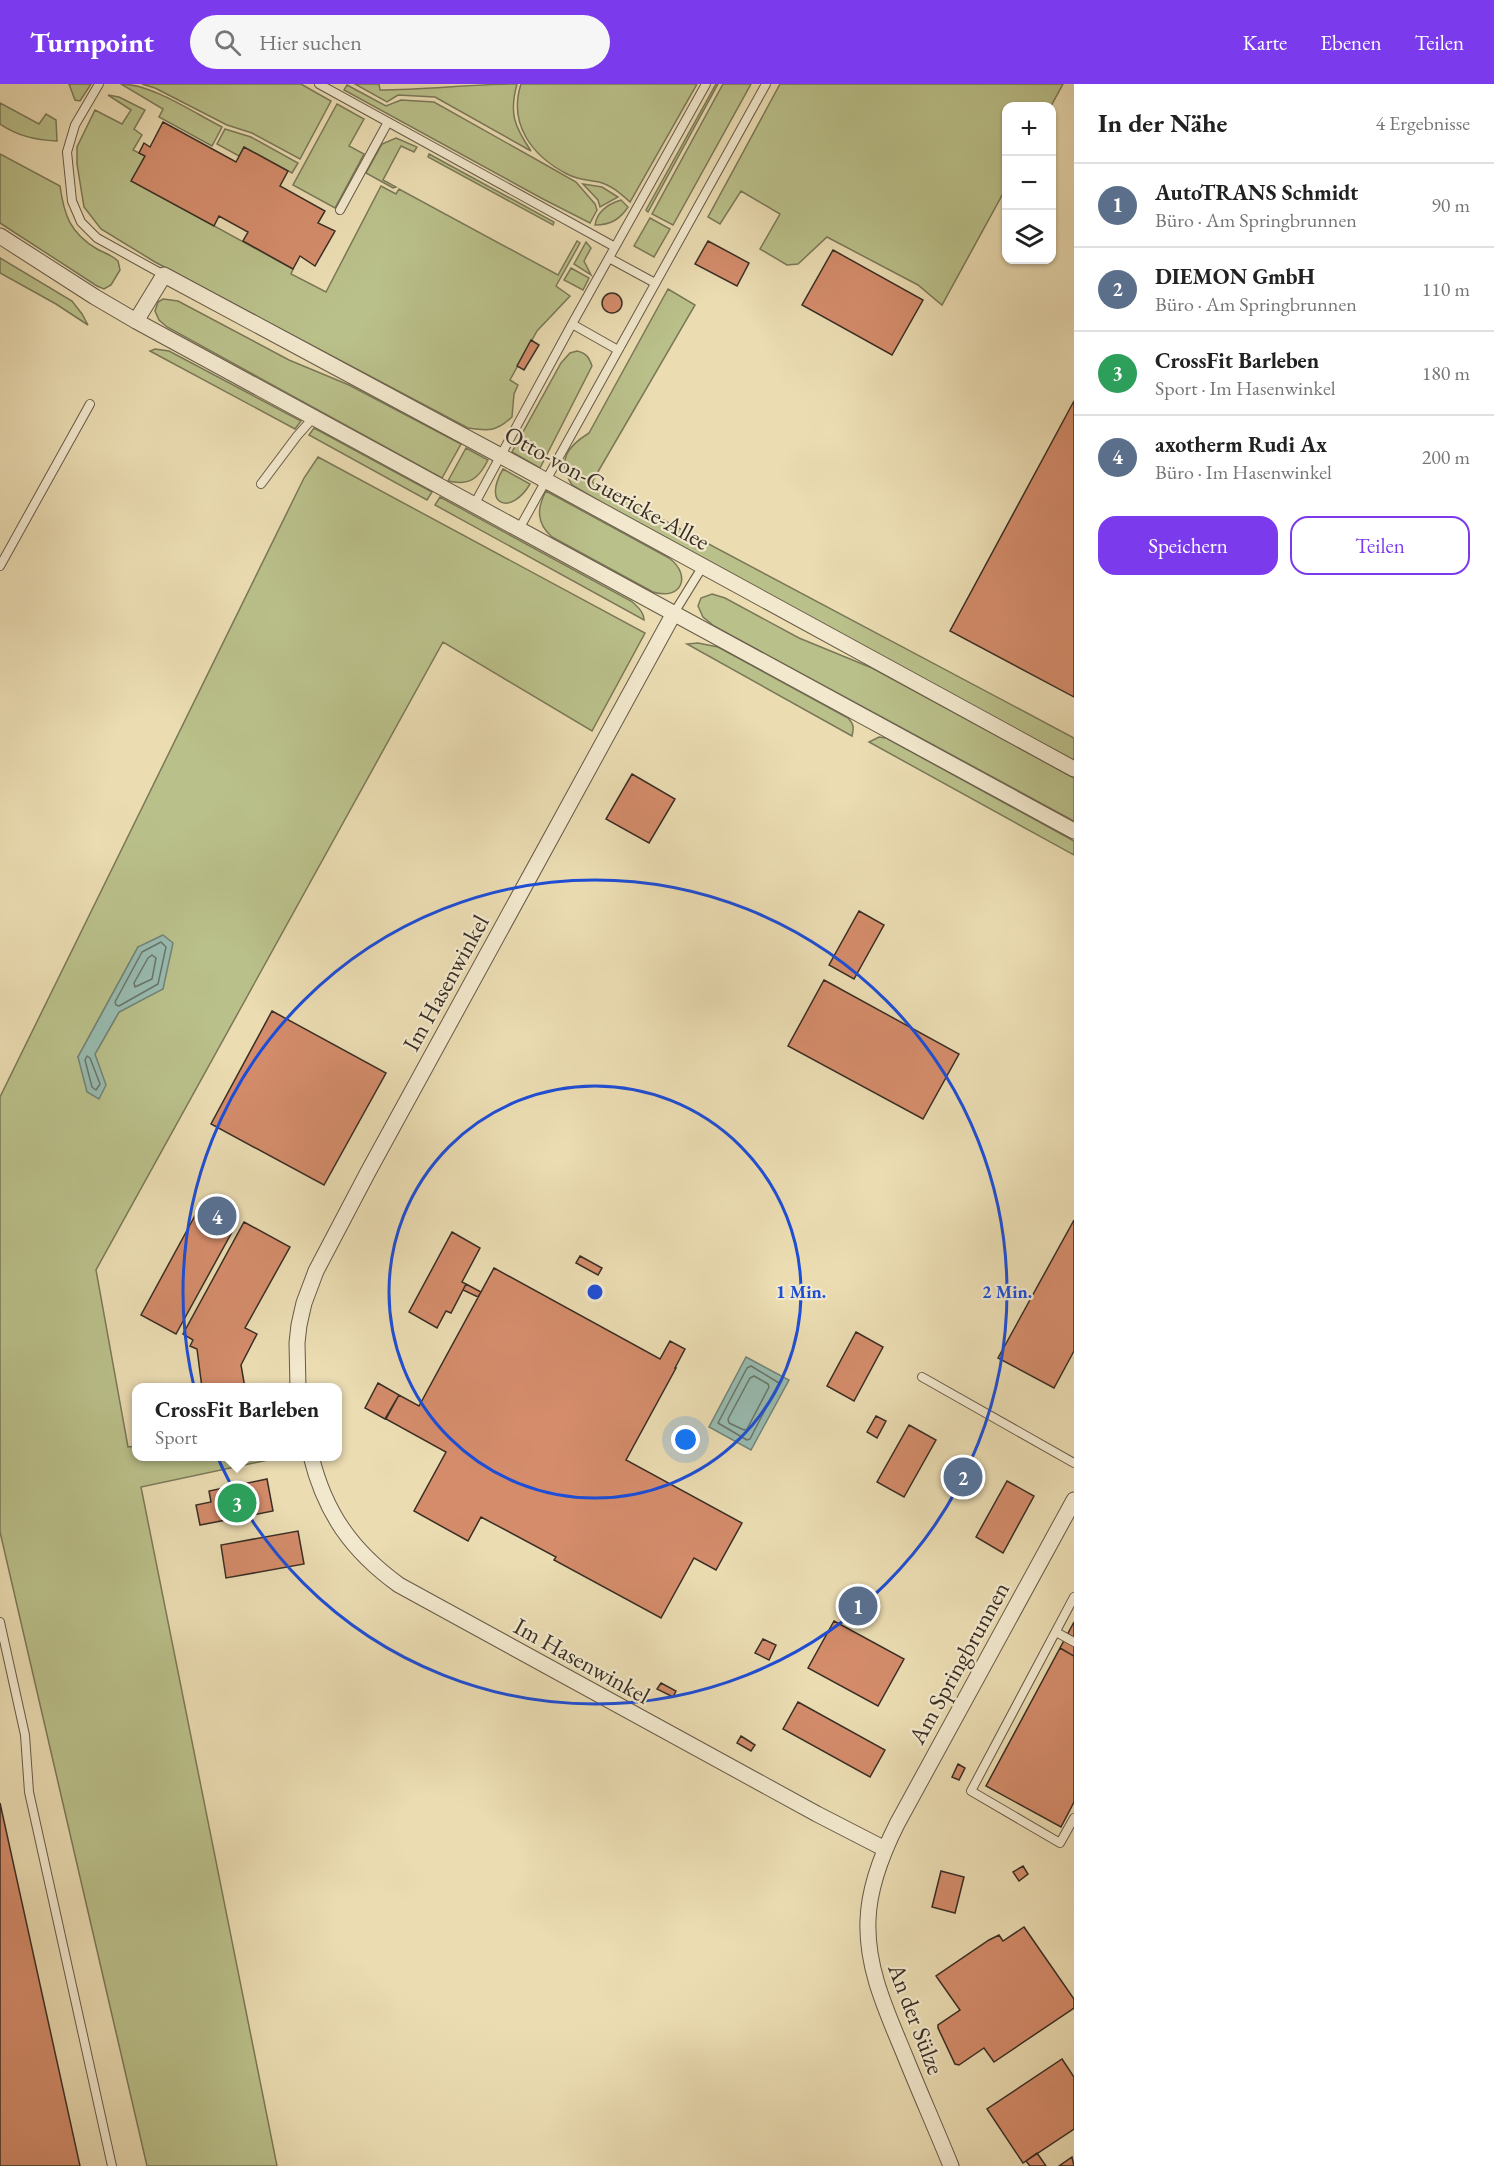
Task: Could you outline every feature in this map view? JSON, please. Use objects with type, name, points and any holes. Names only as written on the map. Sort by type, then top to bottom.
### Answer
[{"type":"street","points":[[0,236],[136,321],[1074,831]]},
{"type":"street","points":[[136,321],[164,275]]},
{"type":"street","name":"Otto-von-Guericke-Allee","points":[[164,275],[546,480],[1074,769]]},
{"type":"street","name":"Im Hasenwinkel","points":[[298,1383],[299,1325],[316,1270],[674,614]]},
{"type":"street","name":"Im Hasenwinkel","points":[[312,1461],[330,1510],[341,1528],[369,1561],[399,1585],[817,1815],[885,1849]]},
{"type":"street","name":"Am Springbrunnen","points":[[885,1849],[1074,1500]]},
{"type":"street","name":"An der Sülze","points":[[885,1849],[868,1909],[870,1961],[893,2029],[951,2166]]},
{"type":"lane","points":[[99,84],[75,125],[66,152],[72,201],[76,214],[86,229],[112,247],[164,275]]},
{"type":"lane","points":[[319,84],[615,247]]},
{"type":"lane","points":[[474,505],[706,84]]},
{"type":"lane","points":[[519,529],[766,84]]},
{"type":"lane","points":[[340,210],[388,122]]},
{"type":"lane","points":[[609,258],[655,283]]},
{"type":"lane","points":[[572,324],[618,350]]},
{"type":"lane","points":[[0,566],[90,404]]},
{"type":"lane","points":[[261,484],[313,418]]},
{"type":"lane","points":[[674,614],[703,566]]},
{"type":"lane","points":[[922,1377],[1074,1463]]},
{"type":"lane","points":[[1074,1598],[971,1791],[1060,1843],[1074,1818]]},
{"type":"lane","points":[[0,1622],[25,1734],[29,1792],[112,2166]]},
{"type":"lane","points":[[1056,1632],[1074,1642]]},
{"type":"green space","points":[[69,84],[91,84],[80,101],[75,100]]},
{"type":"green space","points":[[121,84],[133,85],[159,94],[222,127],[212,146],[159,117],[163,109]]},
{"type":"green space","points":[[142,84],[301,84],[331,101],[300,159],[252,133],[227,125],[155,88]]},
{"type":"green space","points":[[355,84],[379,84],[380,90],[517,84],[513,111],[517,126],[531,151],[435,97],[398,95],[387,102]]},
{"type":"green space","points":[[521,84],[697,84],[630,202],[608,185],[579,179],[554,167],[543,158],[526,137],[521,125],[518,99]]},
{"type":"green space","points":[[718,84],[648,212],[646,210]]},
{"type":"green space","points":[[723,84],[751,84],[673,225],[652,214]]},
{"type":"green space","points":[[780,84],[1063,84],[1053,102],[1002,102],[1002,195],[942,305],[918,285],[827,237],[798,264],[787,265],[760,249],[780,214],[741,191],[720,224],[708,217]]},
{"type":"green space","points":[[347,85],[386,106],[401,100],[434,102],[576,182],[595,204],[597,210],[590,223],[344,90]]},
{"type":"green space","points":[[108,95],[119,97],[145,110],[134,129],[142,135],[133,150],[145,156],[132,181],[293,269],[291,274],[326,292],[381,186],[396,194],[399,189],[558,275],[577,241],[580,243],[556,286],[570,296],[537,331],[510,380],[518,385],[514,394],[512,417],[496,428],[481,430],[468,428],[155,262],[101,229],[84,207],[77,164],[77,147],[95,110],[122,124],[131,110]]},
{"type":"green space","points":[[0,103],[39,124],[46,114],[56,120],[57,141],[27,137],[0,124]]},
{"type":"green space","points":[[337,104],[364,119],[349,146],[364,154],[335,208],[293,185]]},
{"type":"green space","points":[[225,129],[251,137],[298,163],[292,173],[244,147],[239,156],[217,144]]},
{"type":"green space","points":[[396,138],[417,147],[414,152],[401,146],[383,180],[396,187],[393,188],[366,173],[382,144]]},
{"type":"green space","points":[[0,154],[60,186],[66,214],[74,230],[88,243],[118,261],[120,270],[111,285],[104,289],[97,286],[0,223]]},
{"type":"green space","points":[[429,154],[554,222],[553,225],[428,157]]},
{"type":"green space","points":[[583,184],[602,187],[618,197],[600,207],[598,200]]},
{"type":"green space","points":[[621,200],[628,207],[622,215],[610,222],[595,225],[604,209]]},
{"type":"green space","points":[[650,218],[670,229],[654,257],[634,246]]},
{"type":"green space","points":[[586,242],[591,248],[584,261],[591,275],[574,264]]},
{"type":"green space","points":[[0,258],[72,301],[88,325],[56,304],[0,273]]},
{"type":"green space","points":[[571,268],[589,278],[583,290],[564,280]]},
{"type":"green space","points":[[668,289],[695,305],[592,482],[1074,738],[1074,761],[645,528],[572,485],[565,468],[567,454],[575,443],[589,433]]},
{"type":"green space","points":[[163,299],[178,301],[289,360],[349,385],[461,444],[442,478],[167,327],[159,320],[155,311],[158,302]]},
{"type":"green space","points":[[155,349],[169,351],[301,421],[295,429],[150,351]]},
{"type":"green space","points":[[577,351],[587,356],[592,366],[540,468],[512,452],[561,363],[570,353]]},
{"type":"green space","points":[[314,428],[432,492],[427,500],[309,435]]},
{"type":"green space","points":[[466,448],[488,460],[485,466],[473,479],[462,482],[448,481]]},
{"type":"green space","points":[[318,457],[645,633],[592,731],[443,642],[96,1270],[128,1447],[132,1446],[132,1461],[263,1461],[141,1487],[277,2166],[147,2166],[0,1532],[0,1097],[304,478]],"holes":[[[138,947],[163,988],[119,1012],[95,1054],[78,1057]]]},
{"type":"green space","points":[[503,469],[530,484],[523,494],[508,503],[497,499],[495,492]]},
{"type":"green space","points":[[546,491],[669,558],[676,565],[682,579],[677,590],[663,594],[653,592],[552,537],[543,526],[540,515],[541,503]]},
{"type":"green space","points":[[440,497],[631,601],[638,607],[644,620],[435,505]]},
{"type":"green space","points":[[712,594],[725,598],[799,638],[872,668],[1074,778],[1074,821],[714,626],[703,617],[698,606],[701,598]]},
{"type":"green space","points":[[698,643],[718,647],[848,718],[853,726],[852,736],[687,644]]},
{"type":"green space","points":[[879,737],[886,738],[1074,841],[1074,855],[869,742]]},
{"type":"water","points":[[163,935],[173,943],[163,989],[119,1012],[95,1054],[106,1085],[99,1099],[87,1092],[78,1057],[138,947]]},
{"type":"water","points":[[746,1357],[789,1380],[751,1450],[709,1427]]},
{"type":"building","points":[[163,122],[236,162],[244,147],[288,171],[280,186],[325,211],[318,223],[335,231],[315,266],[300,256],[293,269],[243,241],[248,232],[219,216],[214,226],[131,181],[145,156],[139,153],[144,143],[150,147]]},
{"type":"building","points":[[708,241],[749,263],[737,286],[695,264]]},
{"type":"building","points":[[833,250],[923,300],[892,355],[802,305]]},
{"type":"building","points":[[608,293],[616,293],[622,299],[622,307],[616,313],[608,313],[602,307],[602,299]]},
{"type":"building","points":[[531,340],[539,345],[524,370],[517,366]]},
{"type":"building","points":[[1074,401],[1074,697],[950,631]]},
{"type":"building","points":[[632,774],[675,799],[649,843],[606,819]]},
{"type":"building","points":[[859,911],[884,925],[854,979],[829,965]]},
{"type":"building","points":[[824,980],[959,1054],[923,1119],[788,1046]]},
{"type":"building","points":[[272,1011],[386,1073],[324,1185],[211,1124]]},
{"type":"building","points":[[197,1212],[232,1232],[176,1334],[141,1315]]},
{"type":"building","points":[[1074,1220],[1074,1351],[1054,1388],[998,1358]]},
{"type":"building","points":[[244,1222],[290,1247],[245,1328],[257,1334],[241,1365],[244,1383],[201,1383],[197,1349],[190,1346],[193,1340],[183,1334]]},
{"type":"building","points":[[452,1232],[480,1248],[462,1282],[466,1284],[451,1313],[446,1311],[437,1328],[409,1312]]},
{"type":"building","points":[[580,1256],[602,1268],[598,1275],[576,1263]]},
{"type":"building","points":[[494,1268],[660,1359],[670,1341],[685,1349],[626,1460],[742,1523],[716,1570],[694,1558],[661,1618],[554,1560],[556,1557],[481,1517],[468,1541],[414,1511],[446,1452],[386,1419],[399,1395],[419,1406]]},
{"type":"building","points":[[466,1284],[481,1292],[478,1297],[463,1290]]},
{"type":"building","points":[[856,1332],[883,1347],[854,1401],[827,1386]]},
{"type":"building","points":[[378,1383],[399,1395],[385,1419],[365,1408]]},
{"type":"building","points":[[876,1416],[886,1421],[877,1438],[867,1432]]},
{"type":"building","points":[[909,1425],[936,1440],[904,1497],[877,1482]]},
{"type":"building","points":[[267,1479],[273,1511],[200,1525],[196,1505],[211,1502],[209,1491]]},
{"type":"building","points":[[1007,1481],[1034,1496],[1003,1553],[976,1537]]},
{"type":"building","points":[[298,1531],[304,1564],[226,1578],[221,1545]]},
{"type":"building","points":[[834,1621],[904,1659],[878,1706],[808,1668]]},
{"type":"building","points":[[1074,1622],[1074,1656],[1060,1648]]},
{"type":"building","points":[[763,1639],[776,1645],[769,1660],[755,1653]]},
{"type":"building","points":[[1060,1648],[1074,1656],[1074,1802],[1061,1827],[986,1786]]},
{"type":"building","points":[[661,1683],[676,1691],[673,1697],[657,1689]]},
{"type":"building","points":[[798,1702],[885,1750],[870,1777],[783,1729]]},
{"type":"building","points":[[741,1736],[755,1745],[751,1751],[737,1743]]},
{"type":"building","points":[[958,1764],[965,1768],[959,1780],[952,1777]]},
{"type":"building","points":[[0,1803],[80,2166],[0,2166]]},
{"type":"building","points":[[1023,1866],[1028,1874],[1019,1881],[1013,1872]]},
{"type":"building","points":[[941,1871],[964,1877],[955,1913],[932,1907]]},
{"type":"building","points":[[1024,1927],[1074,1999],[1074,2008],[994,2062],[984,2048],[959,2065],[955,2064],[938,2025],[960,2010],[936,1976],[989,1940],[999,1935],[1003,1941]]},
{"type":"building","points":[[1062,2059],[1074,2077],[1074,2129],[1023,2163],[987,2109]]},
{"type":"building","points":[[1037,2153],[1046,2166],[1030,2166],[1026,2161]]},
{"type":"building","points":[[1072,2157],[1074,2166],[1059,2166]]},
{"type":"place","name":"axotherm Rudi Ax","points":[[217,1216]]},
{"type":"place","name":"DIEMON GmbH","points":[[963,1477]]},
{"type":"place","name":"CrossFit Barleben","points":[[237,1503]]},
{"type":"place","name":"AutoTRANS Schmidt","points":[[858,1606]]}]
